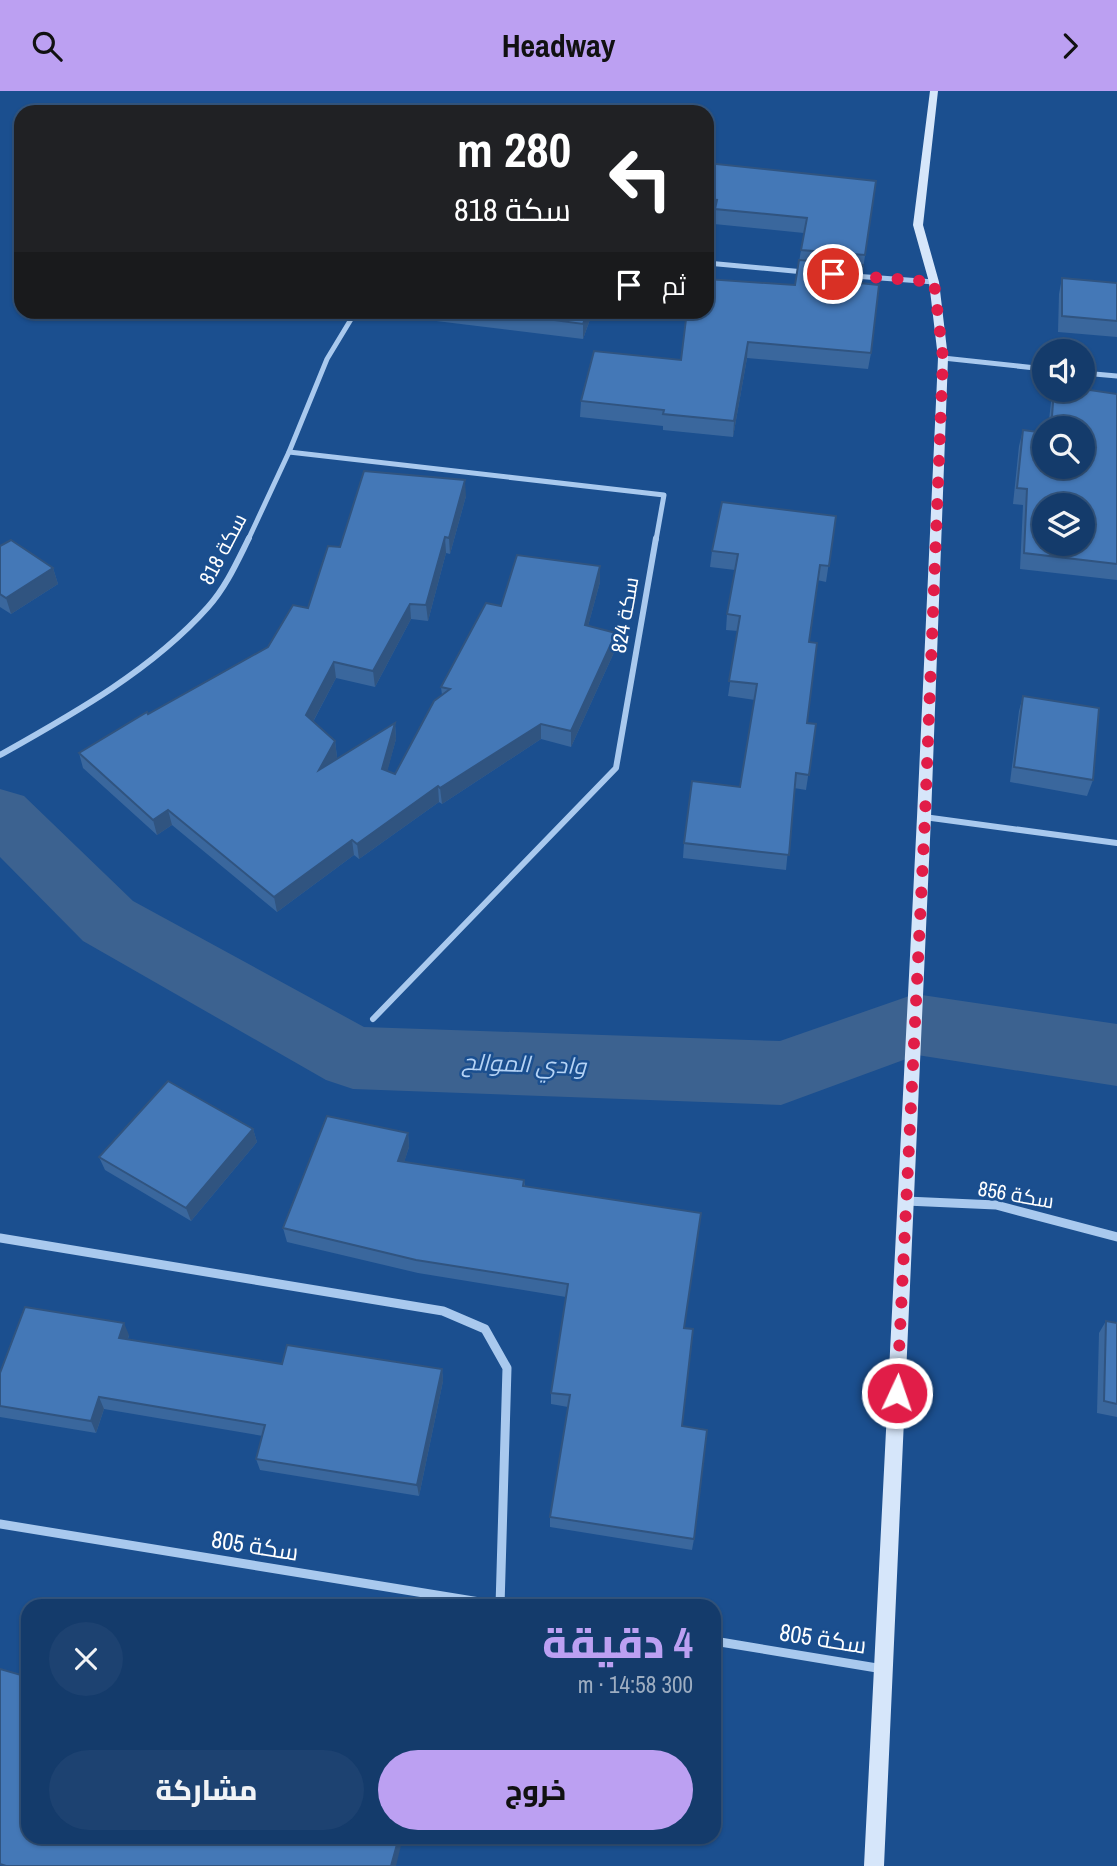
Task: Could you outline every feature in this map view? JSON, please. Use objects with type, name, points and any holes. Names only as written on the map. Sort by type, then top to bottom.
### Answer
[{"type":"street","points":[[873,1866],[925,817],[943,358],[934,282],[918,225],[934,91]]},
{"type":"street","points":[[714,264],[805,272]]},
{"type":"street","points":[[846,275],[934,282]]},
{"type":"street","name":"سكة 818","points":[[0,755],[59,722],[158,655],[185,632],[209,606],[234,569],[289,452],[327,359],[351,319]]},
{"type":"street","points":[[943,358],[1032,368]]},
{"type":"street","points":[[1095,374],[1117,376]]},
{"type":"street","name":"سكة 824","points":[[289,452],[664,495],[616,768],[373,1019]]},
{"type":"street","points":[[925,817],[1117,843]]},
{"type":"street","name":"سكة 856","points":[[906,1201],[996,1205],[1117,1237]]},
{"type":"street","points":[[0,1238],[443,1311],[485,1329],[507,1368],[502,1599]]},
{"type":"street","name":"سكة 805","points":[[0,1524],[459,1599]]},
{"type":"street","name":"سكة 805","points":[[721,1642],[883,1669]]},
{"type":"building","points":[[714,164],[876,181],[865,255],[801,250],[807,218],[715,209],[717,200],[714,200]]},
{"type":"building","points":[[799,260],[863,265],[860,283],[879,285],[871,353],[748,342],[734,421],[663,414],[664,410],[581,401],[594,351],[681,360],[686,319],[714,319],[714,279],[795,285]]},
{"type":"building","points":[[1062,278],[1117,283],[1117,321],[1062,316]]},
{"type":"building","points":[[546,319],[585,319],[583,324]]},
{"type":"building","points":[[1095,391],[1117,394],[1117,564],[1049,556],[1095,556],[1095,493],[1032,493],[1032,554],[1024,553],[1027,489],[1017,488],[1023,430],[1032,431],[1032,479],[1095,479],[1095,416],[1052,416],[1053,402],[1095,402]]},
{"type":"building","points":[[364,471],[465,480],[449,538],[445,537],[426,605],[410,604],[373,671],[334,662],[306,715],[335,741],[319,770],[395,723],[382,769],[395,774],[434,701],[450,689],[441,687],[486,603],[501,606],[517,555],[600,566],[585,625],[616,633],[571,731],[541,724],[440,788],[438,786],[357,844],[352,840],[274,897],[168,810],[153,820],[79,753],[147,712],[148,714],[268,647],[293,605],[308,608],[328,546],[340,547]]},
{"type":"building","points":[[722,502],[836,516],[829,566],[820,565],[809,642],[817,643],[807,723],[816,724],[809,775],[796,773],[789,855],[684,843],[692,781],[740,787],[757,684],[729,681],[740,616],[727,614],[738,554],[712,551]]},
{"type":"building","points":[[11,540],[53,568],[6,598],[0,594],[0,546]]},
{"type":"building","points":[[1023,696],[1099,708],[1093,780],[1014,767]]},
{"type":"building","points":[[168,1081],[253,1129],[186,1208],[99,1157]]},
{"type":"building","points":[[327,1116],[408,1133],[398,1161],[524,1180],[523,1186],[701,1213],[684,1328],[693,1329],[682,1426],[707,1430],[694,1539],[550,1517],[570,1395],[551,1393],[568,1284],[416,1260],[283,1228]]},
{"type":"building","points":[[25,1307],[124,1323],[119,1338],[282,1364],[287,1345],[442,1369],[417,1485],[256,1459],[265,1425],[99,1397],[91,1421],[0,1406],[0,1373]]},
{"type":"building","points":[[1106,1321],[1117,1323],[1117,1404],[1104,1401]]},
{"type":"building","points":[[0,1669],[21,1675],[21,1844],[397,1844],[391,1866],[0,1864]]},
{"type":"waterway","name":"وادي الموالح","points":[[0,814],[108,921],[353,1058],[781,1073],[915,1024],[1117,1055]]},
{"type":"route","points":[[833,274],[934,282],[943,358],[925,817],[897,1393]]}]
